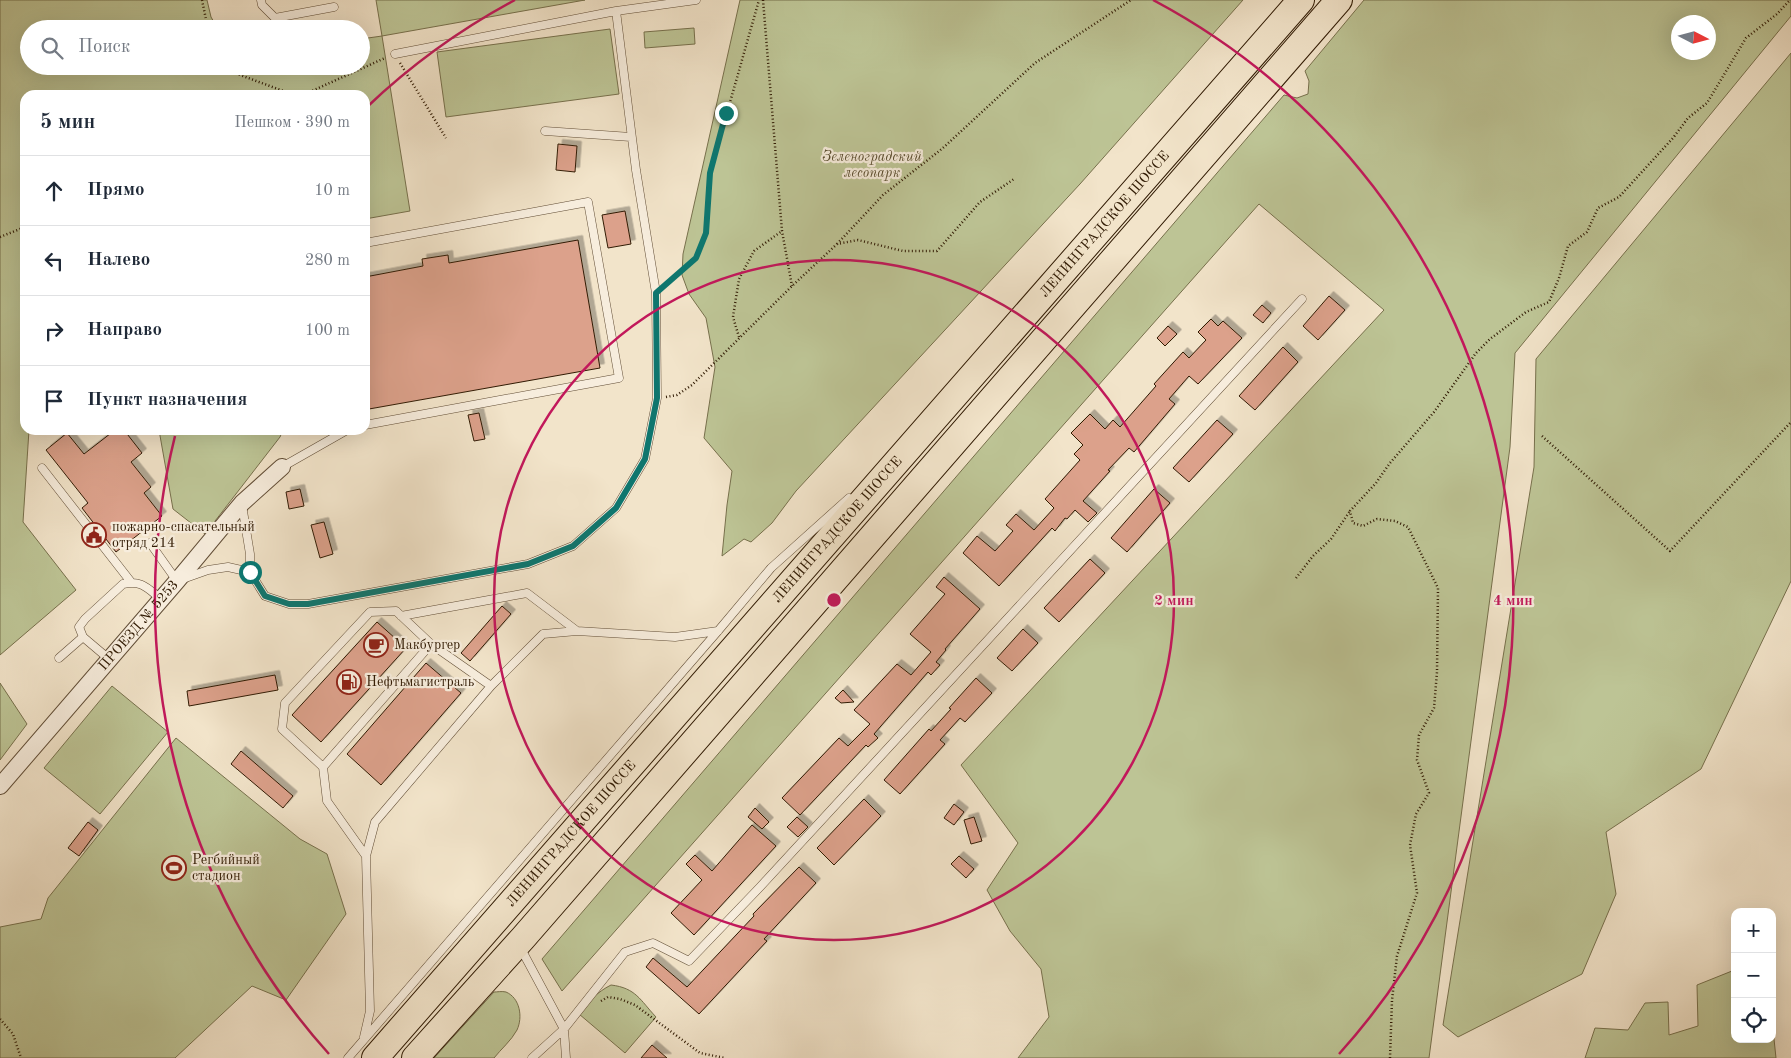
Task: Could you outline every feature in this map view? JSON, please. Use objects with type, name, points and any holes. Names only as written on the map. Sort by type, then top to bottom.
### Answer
[{"type":"highway","name":"ЛЕНИНГРАДСКОЕ ШОССЕ","points":[[370,1049],[918,436],[1300,0]]},
{"type":"highway","points":[[415,1058],[518,943],[1339,0]]},
{"type":"street","name":"ПРОЕЗД № 5253","points":[[0,786],[242,503],[282,467]]},
{"type":"lane","points":[[261,0],[262,5],[275,18],[334,7]]},
{"type":"lane","points":[[394,54],[616,11],[696,0]]},
{"type":"lane","points":[[242,503],[250,554],[250,572],[265,596],[289,604],[308,604],[528,564],[573,546],[616,508],[645,459],[657,398],[656,293],[631,137],[616,11]]},
{"type":"lane","points":[[545,131],[631,137]]},
{"type":"lane","points":[[370,242],[588,202],[620,378],[370,424]]},
{"type":"lane","points":[[532,1058],[564,1029],[625,952],[653,943],[689,961],[760,887],[1302,299]]},
{"type":"lane","points":[[328,435],[328,440]]},
{"type":"lane","points":[[282,467],[338,435]]},
{"type":"lane","points":[[874,476],[918,436]]},
{"type":"lane","points":[[42,468],[131,582]]},
{"type":"lane","points":[[348,1058],[370,1049],[771,568],[852,495]]},
{"type":"lane","points":[[150,543],[177,581],[208,570],[228,567],[250,572]]},
{"type":"lane","points":[[110,659],[83,637],[79,627],[85,619],[123,584],[131,582],[142,584],[161,600]]},
{"type":"lane","points":[[401,616],[527,593],[578,631]]},
{"type":"lane","points":[[366,856],[327,801],[323,767],[282,729],[285,703],[370,612],[396,611],[431,644],[491,686]]},
{"type":"lane","points":[[370,1049],[366,856],[375,822],[491,686],[543,634],[578,631],[675,637],[718,631]]},
{"type":"lane","points":[[59,658],[83,637]]},
{"type":"lane","points":[[323,767],[431,644]]},
{"type":"lane","points":[[518,943],[564,1029],[566,1058]]},
{"type":"path","points":[[202,0],[206,20]]},
{"type":"path","points":[[761,0],[782,231],[792,286]]},
{"type":"path","points":[[656,293],[696,258],[706,233],[710,173],[761,0]]},
{"type":"path","points":[[657,398],[677,396],[692,385],[883,196],[943,148],[1035,63],[1131,0]]},
{"type":"path","points":[[1296,578],[1313,556],[1331,539],[1350,511],[1376,483],[1434,412],[1476,353],[1490,339],[1526,312],[1549,302],[1559,278],[1568,246],[1587,232],[1598,208],[1618,197],[1673,138],[1688,118],[1707,103],[1746,38],[1778,14],[1790,0]]},
{"type":"path","points":[[370,65],[394,54],[446,138]]},
{"type":"path","points":[[240,75],[281,90]]},
{"type":"path","points":[[314,90],[347,75]]},
{"type":"path","points":[[836,244],[858,240],[903,251],[937,251],[980,202],[1014,179]]},
{"type":"path","points":[[0,237],[20,229]]},
{"type":"path","points":[[739,337],[733,317],[739,279],[754,251],[782,231]]},
{"type":"path","points":[[1542,436],[1670,551],[1791,422]]},
{"type":"path","points":[[1350,511],[1353,523],[1362,526],[1378,519],[1408,527],[1438,588],[1438,672],[1434,708],[1419,735],[1417,760],[1429,792],[1416,814],[1410,845],[1416,893],[1397,956],[1392,1000],[1390,1058]]},
{"type":"path","points":[[597,1004],[608,997],[620,998],[635,1005],[700,1053],[725,1058]]},
{"type":"path","points":[[0,1019],[13,1034],[21,1058]]},
{"type":"green space","points":[[0,0],[207,0],[213,20],[20,20],[20,75],[370,75],[370,38],[382,36],[410,211],[370,218],[370,90],[20,90],[20,435],[29,435],[23,522],[76,590],[0,655]]},
{"type":"green space","points":[[376,0],[585,0],[382,36]]},
{"type":"green space","name":"Зеленоградский лесопарк","points":[[740,0],[1243,0],[1080,184],[796,491],[772,523],[751,542],[744,539],[722,556],[732,471],[704,438],[715,367],[706,318],[689,294],[682,275],[683,254]]},
{"type":"green space","points":[[1364,0],[1791,0],[1791,16],[1515,353],[1510,447],[1429,1058],[1018,1058],[1049,1017],[1041,969],[1010,931],[987,890],[1018,843],[961,765],[1384,310],[1259,204],[562,991],[542,959],[1284,95],[1297,98],[1308,94],[1309,81],[1305,71]]},
{"type":"green space","points":[[694,28],[695,44],[645,48],[644,32]]},
{"type":"green space","points":[[610,29],[619,94],[446,117],[437,52]]},
{"type":"green space","points":[[1791,53],[1791,581],[1701,769],[1606,832],[1616,894],[1582,974],[1458,1037],[1443,1025],[1534,467],[1536,359]]},
{"type":"green space","points":[[160,435],[281,435],[205,534],[173,509]]},
{"type":"green space","points":[[0,683],[27,724],[0,760]]},
{"type":"green space","points":[[112,686],[168,732],[100,814],[44,768]]},
{"type":"green space","points":[[176,738],[300,839],[327,854],[346,914],[286,1000],[252,986],[175,1058],[0,1058],[0,927],[41,919],[48,898]]},
{"type":"green space","points":[[1731,971],[1731,1043],[1774,1043],[1776,1058],[1585,1058],[1595,1028],[1628,1030],[1645,1003],[1668,1002],[1669,1035],[1698,1026],[1697,985]]},
{"type":"green space","points":[[611,985],[632,992],[656,1017],[625,1053],[579,1014],[593,998]]},
{"type":"green space","points":[[494,992],[506,992],[511,995],[519,1008],[520,1019],[517,1030],[494,1058],[434,1058]]},
{"type":"building","points":[[558,144],[577,146],[575,172],[556,170]]},
{"type":"building","points":[[625,211],[631,244],[608,248],[602,215]]},
{"type":"building","points":[[578,240],[600,368],[370,409],[370,276],[423,266],[422,259],[448,255],[449,263]]},
{"type":"building","points":[[1329,296],[1345,310],[1318,340],[1303,326]]},
{"type":"building","points":[[1262,305],[1271,313],[1263,323],[1253,315]]},
{"type":"building","points":[[1211,319],[1218,326],[1223,321],[1242,338],[1198,384],[1189,376],[1169,399],[1175,404],[1134,452],[1129,448],[1108,470],[1110,471],[1083,501],[1097,513],[1088,522],[1075,510],[1067,519],[1065,518],[1055,531],[1052,528],[999,586],[963,553],[977,536],[995,551],[1013,531],[1006,525],[1016,514],[1034,530],[1054,508],[1045,499],[1080,460],[1074,454],[1083,445],[1071,433],[1090,414],[1105,429],[1113,420],[1120,427],[1156,386],[1154,384],[1183,352],[1189,358],[1206,340],[1198,332]]},
{"type":"building","points":[[1168,326],[1177,334],[1165,346],[1157,338]]},
{"type":"building","points":[[1283,347],[1298,362],[1255,410],[1239,396]]},
{"type":"building","points":[[479,413],[485,439],[474,441],[468,415]]},
{"type":"building","points":[[1217,420],[1233,434],[1189,482],[1173,468]]},
{"type":"building","points":[[65,435],[69,435],[84,454],[109,435],[128,435],[142,453],[131,462],[151,487],[144,493],[162,516],[116,552],[82,508],[88,503],[46,450]]},
{"type":"building","points":[[300,489],[304,506],[289,509],[286,492]]},
{"type":"building","points":[[1154,489],[1170,503],[1127,552],[1111,538]]},
{"type":"building","points":[[324,522],[333,554],[320,558],[311,525]]},
{"type":"building","points":[[1090,559],[1105,573],[1059,622],[1044,608]]},
{"type":"building","points":[[944,577],[980,609],[945,649],[936,662],[940,665],[931,675],[928,672],[874,734],[878,738],[868,747],[866,745],[800,815],[782,798],[839,738],[848,746],[870,724],[854,710],[897,664],[911,675],[931,652],[910,634],[945,594],[936,587]]},
{"type":"building","points":[[502,606],[511,614],[470,661],[461,653]]},
{"type":"building","name":"Нефтьмагистраль","points":[[377,622],[406,648],[321,742],[292,715]]},
{"type":"building","points":[[1023,629],[1038,643],[1012,671],[997,658]]},
{"type":"building","points":[[426,663],[461,693],[381,785],[347,754]]},
{"type":"building","points":[[275,675],[278,690],[189,706],[187,691]]},
{"type":"building","points":[[976,678],[992,693],[965,722],[960,718],[940,740],[945,744],[900,794],[884,780],[929,729],[931,731],[951,709],[949,708]]},
{"type":"building","points":[[843,690],[854,702],[841,703],[835,698]]},
{"type":"building","points":[[241,751],[293,796],[283,808],[231,764]]},
{"type":"building","points":[[864,799],[881,816],[834,865],[817,848]]},
{"type":"building","points":[[954,804],[964,812],[954,825],[944,818]]},
{"type":"building","points":[[755,808],[769,822],[762,829],[748,817]]},
{"type":"building","points":[[797,817],[808,827],[798,837],[787,827]]},
{"type":"building","points":[[974,817],[982,841],[971,844],[964,820]]},
{"type":"building","points":[[88,822],[98,830],[79,856],[68,848]]},
{"type":"building","points":[[752,825],[776,846],[694,935],[671,913],[702,880],[686,864],[695,855],[712,871]]},
{"type":"building","points":[[959,856],[974,869],[966,878],[951,864]]},
{"type":"building","points":[[799,867],[816,883],[764,939],[767,941],[699,1014],[646,967],[653,958],[687,987],[754,916],[753,914]]},
{"type":"building","points":[[652,1045],[667,1058],[641,1058]]},
{"type":"place","name":"пожарно-спасательный отряд 214","points":[[94,535]]},
{"type":"place","name":"Макбургер","points":[[376,645]]},
{"type":"place","name":"Нефтьмагистраль","points":[[349,682]]},
{"type":"place","name":"Регбийный стадион","points":[[174,868]]},
{"type":"route","points":[[250,572],[265,596],[289,604],[308,604],[528,564],[573,546],[616,508],[645,459],[657,398],[656,293],[696,258],[706,233],[710,173],[726,113]]}]
